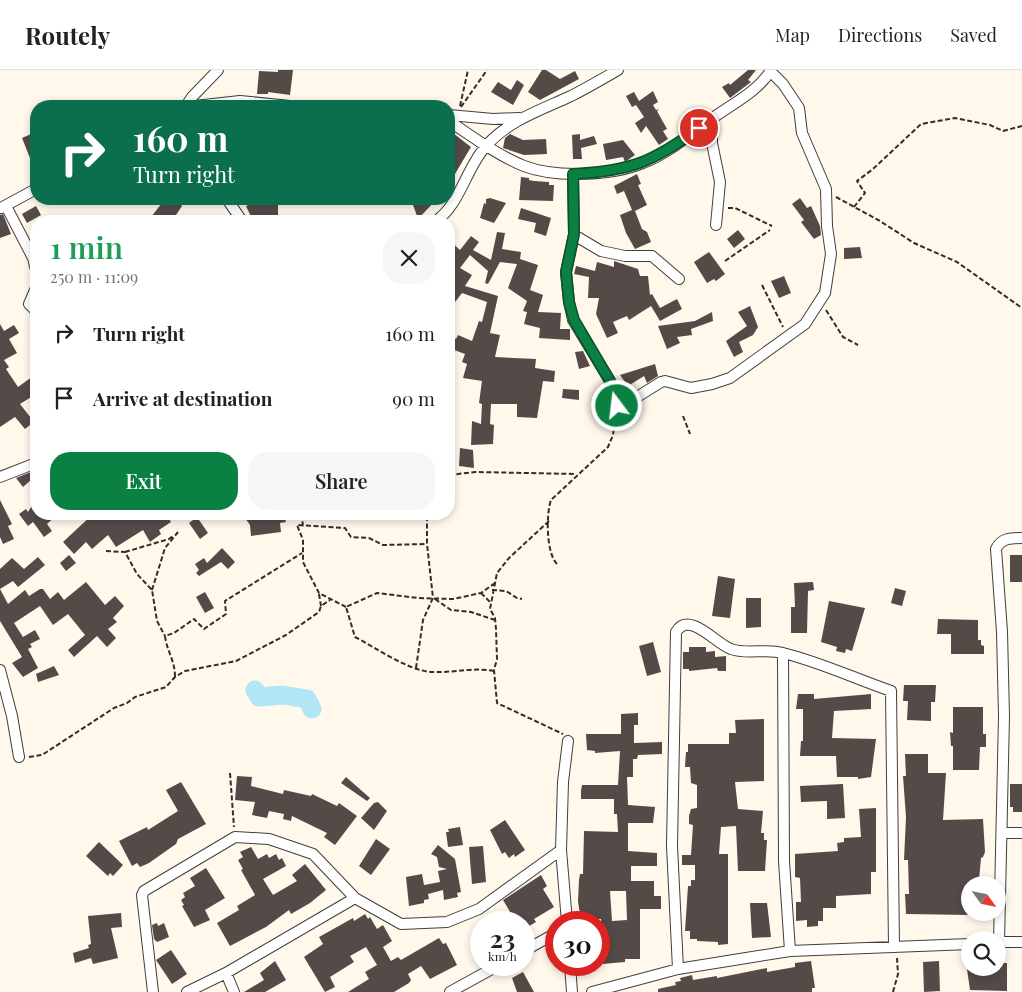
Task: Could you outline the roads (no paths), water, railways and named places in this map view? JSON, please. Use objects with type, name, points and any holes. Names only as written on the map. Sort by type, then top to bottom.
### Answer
[{"type":"street","points":[[190,100],[218,70]]},
{"type":"street","points":[[455,198],[486,146],[520,118],[574,95],[618,70]]},
{"type":"street","points":[[455,125],[486,146],[524,166],[573,174],[609,171],[643,164],[677,144],[756,86],[771,71],[783,84],[798,108],[802,133],[826,189],[826,226],[831,254],[825,294],[805,324],[730,378],[691,388],[665,381],[637,397],[621,410],[617,406],[610,381],[598,357],[578,328],[571,311],[566,272],[574,234],[573,174]]},
{"type":"street","points":[[455,116],[493,119],[520,118]]},
{"type":"street","points":[[712,118],[712,143],[720,182],[716,225]]},
{"type":"street","points":[[30,192],[3,207],[30,253]]},
{"type":"street","points":[[441,215],[449,205]]},
{"type":"street","points":[[574,234],[600,251],[625,256],[652,256],[679,279]]},
{"type":"street","points":[[0,477],[30,465]]},
{"type":"street","points":[[998,931],[1004,716],[1002,632],[996,549],[998,543],[1004,540],[1022,538]]},
{"type":"street","points":[[678,969],[672,846],[676,632],[681,626],[693,625],[728,649],[784,653],[891,691],[894,947]]},
{"type":"street","points":[[784,653],[784,861],[790,951]]},
{"type":"street","points":[[0,670],[12,716],[14,738],[19,757]]},
{"type":"street","points":[[566,911],[561,850],[563,782],[568,741]]},
{"type":"street","points":[[1002,833],[1022,833]]},
{"type":"street","points":[[154,992],[142,896],[144,891],[235,836],[269,839],[313,854],[355,898],[401,924],[447,922],[479,909],[561,850]]},
{"type":"street","points":[[187,992],[226,973],[355,898]]},
{"type":"street","points":[[1006,942],[1022,942]]},
{"type":"street","points":[[592,992],[678,969],[790,951],[961,944]]},
{"type":"street","points":[[226,973],[234,992]]},
{"type":"street","points":[[450,992],[479,976]]},
{"type":"street","points":[[571,976],[572,992]]},
{"type":"waterway","points":[[255,690],[259,697],[283,695],[307,699],[312,709]]}]
